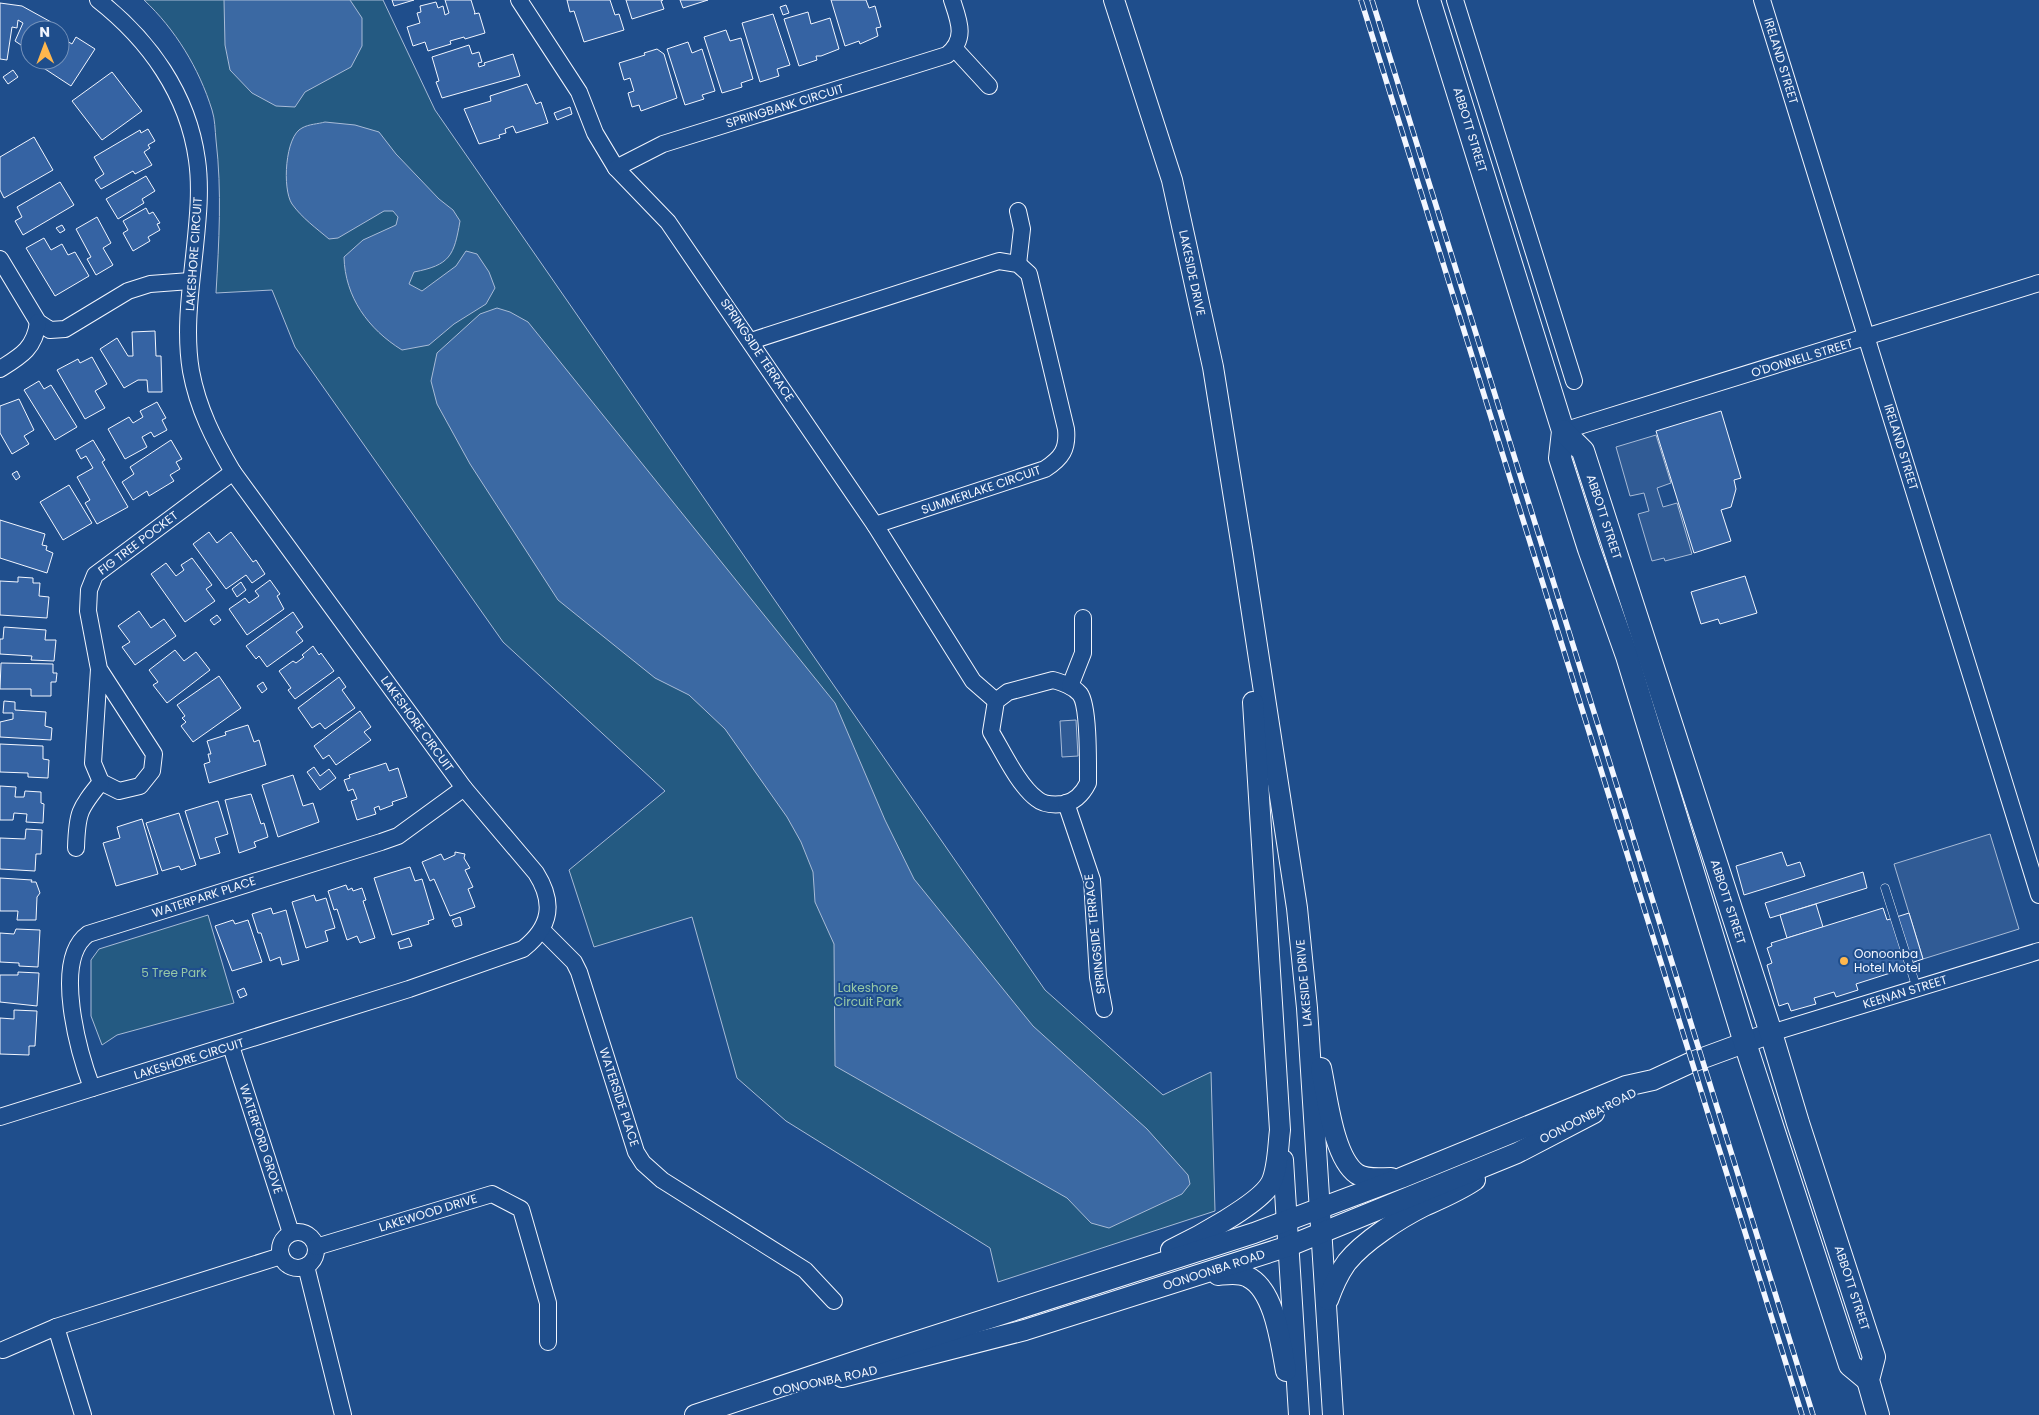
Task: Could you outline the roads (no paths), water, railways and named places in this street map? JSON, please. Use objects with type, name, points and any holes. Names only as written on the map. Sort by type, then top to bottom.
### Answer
[{"type":"main road","name":"ABBOTT STREET","points":[[1429,0],[1564,431],[1583,451],[1772,1034],[1798,1123],[1874,1357],[1868,1380],[1878,1415]]},
{"type":"main road","name":"ABBOTT STREET","points":[[1564,431],[1560,458],[1589,549],[1627,656],[1745,1043],[1850,1365],[1868,1380]]},
{"type":"street","name":"LAKESHORE CIRCUIT","points":[[0,1117],[232,1046],[409,989],[523,949],[542,930],[548,909],[544,886],[464,788],[233,472],[214,441],[200,407],[191,370],[190,281],[195,247],[198,194],[197,160],[184,113],[172,84],[157,58],[136,32],[98,0]]},
{"type":"street","name":"SPRINGSIDE TERRACE","points":[[519,0],[579,92],[595,133],[616,168],[668,222],[751,341],[875,526],[972,681],[996,701]]},
{"type":"street","points":[[952,0],[961,27],[960,39],[955,49],[989,86]]},
{"type":"street","name":"LAKESIDE DRIVE","points":[[1114,0],[1172,180],[1213,367],[1243,554],[1296,908],[1307,1008],[1333,1415]]},
{"type":"street","name":"ABBOTT STREET","points":[[1455,0],[1574,381]]},
{"type":"street","name":"IRELAND STREET","points":[[1762,0],[2039,895]]},
{"type":"street","name":"SPRINGBANK CIRCUIT","points":[[616,168],[663,144],[936,60],[955,49]]},
{"type":"street","points":[[1449,63],[1472,55]]},
{"type":"street","points":[[1493,206],[1517,199]]},
{"type":"street","points":[[751,341],[999,261],[1018,264],[1022,229],[1018,211]]},
{"type":"street","points":[[0,259],[38,322],[50,330],[59,330],[128,291],[150,284],[190,281]]},
{"type":"street","name":"SUMMERLAKE CIRCUIT","points":[[875,526],[1045,469],[1062,455],[1067,441],[1066,429],[1029,274],[1018,264]]},
{"type":"street","name":"O'DONNELL STREET","points":[[1564,431],[2039,283]]},
{"type":"street","points":[[0,369],[28,349],[37,336],[38,322]]},
{"type":"street","points":[[1535,342],[1559,334]]},
{"type":"street","name":"FIG TREE POCKET","points":[[99,669],[154,754],[152,771],[140,786],[119,791],[101,782],[93,763],[99,669],[88,611],[88,590],[95,575],[233,472]]},
{"type":"street","name":"LAKESIDE DRIVE","points":[[1243,554],[1268,910],[1280,1130],[1299,1415]]},
{"type":"street","points":[[1070,686],[1083,653],[1083,618]]},
{"type":"street","points":[[1053,680],[1070,686],[1081,695],[1085,707],[1088,783],[1077,798],[1066,803],[1052,805],[1037,800],[1025,787],[991,732],[996,701],[1008,692],[1053,680]]},
{"type":"street","points":[[76,848],[77,819],[81,807],[101,782]]},
{"type":"street","name":"WATERPARK PLACE","points":[[92,1088],[84,1066],[71,1008],[72,959],[75,948],[81,939],[88,934],[398,836],[464,788]]},
{"type":"street","name":"SPRINGSIDE TERRACE","points":[[1066,803],[1092,880],[1098,977],[1104,1009]]},
{"type":"street","name":"WATERSIDE PLACE","points":[[542,930],[574,962],[579,972],[630,1135],[643,1163],[662,1180],[805,1270],[834,1301]]},
{"type":"street","name":"KEENAN STREET","points":[[1772,1034],[2039,951]]},
{"type":"street","points":[[1307,1008],[1338,1145],[1349,1166],[1358,1175],[1370,1178],[1401,1178]]},
{"type":"street","name":"OONOONBA ROAD","points":[[695,1415],[1321,1209],[1626,1086],[1652,1080],[1692,1062],[1772,1034]]},
{"type":"street","name":"WATERFORD GROVE","points":[[232,1046],[291,1233]]},
{"type":"street","name":"OONOONBA ROAD","points":[[752,1397],[880,1369],[1006,1335],[1196,1277],[1288,1246],[1517,1153],[1570,1124],[1634,1096],[1652,1080]]},
{"type":"street","name":"LAKESIDE DRIVE","points":[[1102,1282],[1187,1242],[1231,1216],[1266,1191],[1272,1182],[1280,1130]]},
{"type":"street","points":[[1325,1306],[1337,1276],[1348,1261],[1383,1231],[1423,1207],[1456,1192],[1517,1153]]},
{"type":"street","name":"LAKEWOOD DRIVE","points":[[316,1247],[492,1194],[521,1209],[548,1304],[548,1342]]},
{"type":"street","points":[[304,1232],[310,1236],[316,1247],[315,1257],[306,1266],[294,1268],[288,1265],[281,1256],[281,1244],[291,1233],[304,1232]]},
{"type":"street","points":[[3,1350],[56,1327],[281,1256]]},
{"type":"street","points":[[306,1266],[343,1415]]},
{"type":"street","points":[[1196,1277],[1235,1274],[1247,1276],[1259,1284],[1276,1324],[1294,1415]]},
{"type":"street","points":[[56,1327],[83,1415]]},
{"type":"lane","points":[[1885,888],[1917,989]]},
{"type":"railway","points":[[1361,0],[1802,1415]]},
{"type":"railway","points":[[1372,0],[1813,1415]]},
{"type":"place","name":"Oonoonba Hotel Motel","points":[[1844,961]]},
{"type":"park label","name":"5 Tree Park","points":[[174,973]]},
{"type":"park label","name":"Lakeshore Circuit Park","points":[[868,995]]}]
